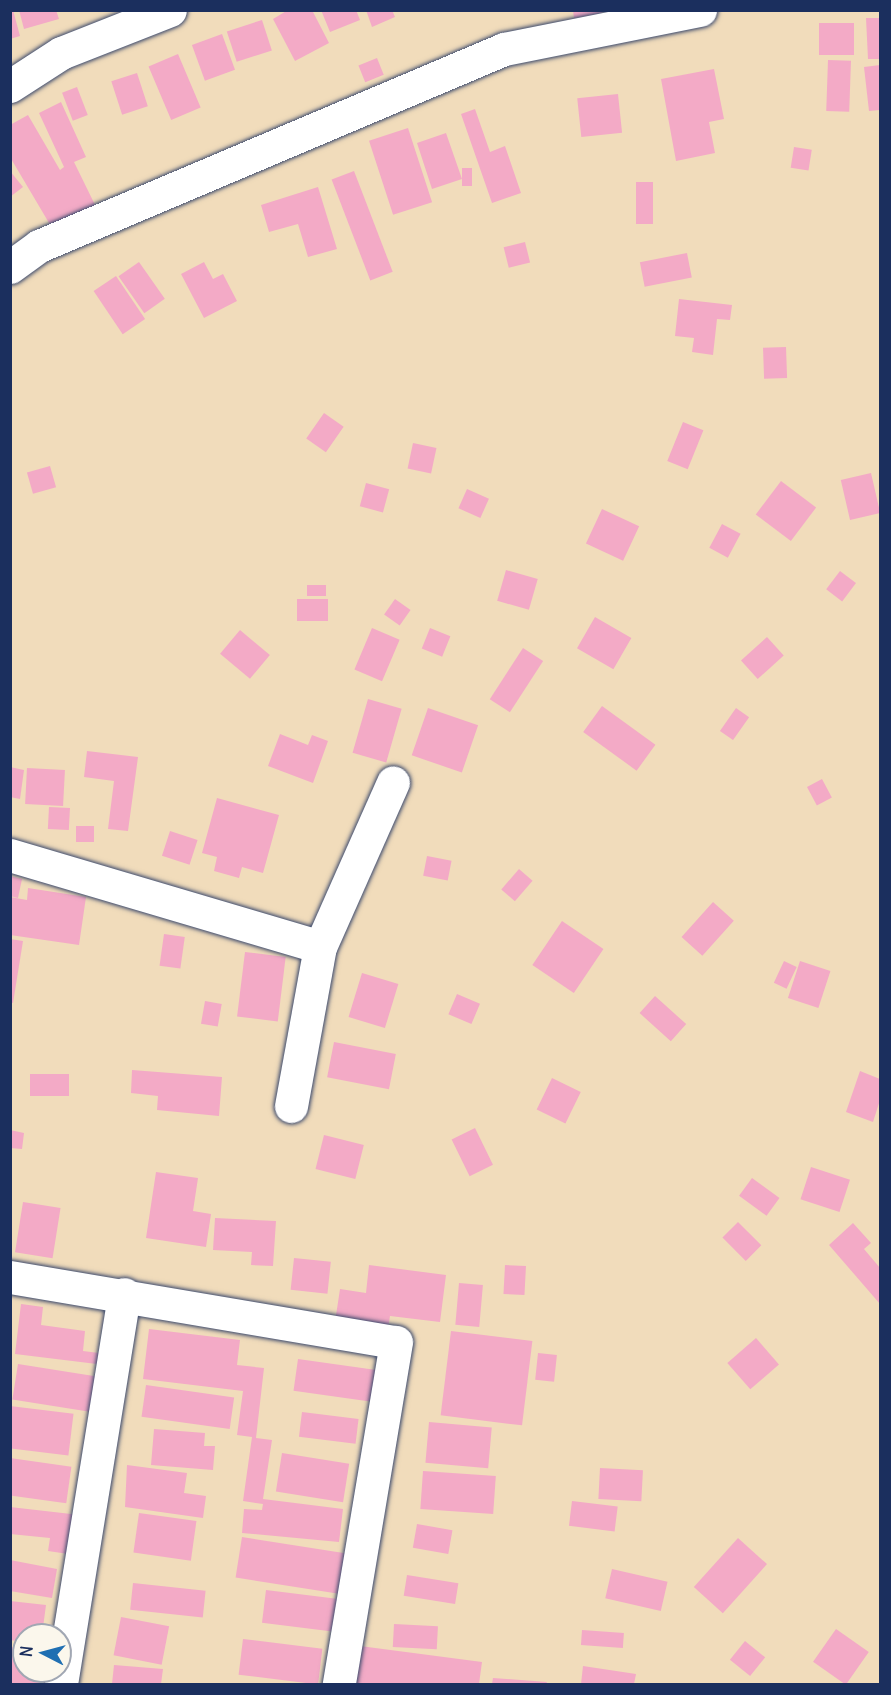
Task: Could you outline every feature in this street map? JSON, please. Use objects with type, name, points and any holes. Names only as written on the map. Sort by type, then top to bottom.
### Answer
[{"type":"street","points":[[10,86],[61,53],[170,10]]},
{"type":"street","points":[[10,267],[39,246],[504,49],[700,10]]},
{"type":"street","points":[[291,1106],[320,947],[393,782]]},
{"type":"street","points":[[10,855],[320,947]]},
{"type":"street","points":[[10,1277],[124,1294],[396,1341],[339,1684]]},
{"type":"street","points":[[61,1684],[124,1294]]},
{"type":"building","points":[[10,10],[13,10],[20,36],[10,39]]},
{"type":"building","points":[[19,10],[56,10],[59,19],[24,29]]},
{"type":"building","points":[[288,10],[312,10],[329,43],[295,61],[273,19]]},
{"type":"building","points":[[321,10],[356,10],[360,20],[330,32]]},
{"type":"building","points":[[366,10],[392,10],[395,17],[372,27]]},
{"type":"building","points":[[573,10],[601,10],[602,13],[574,18]]},
{"type":"building","points":[[866,18],[880,18],[880,59],[868,59]]},
{"type":"building","points":[[262,20],[272,50],[237,62],[227,31]]},
{"type":"building","points":[[819,23],[854,23],[854,55],[819,55]]},
{"type":"building","points":[[222,34],[235,70],[205,81],[192,45]]},
{"type":"building","points":[[178,54],[201,107],[171,120],[149,67]]},
{"type":"building","points":[[377,58],[384,75],[365,82],[358,65]]},
{"type":"building","points":[[828,60],[851,61],[849,112],[826,111]]},
{"type":"building","points":[[880,65],[880,110],[869,111],[864,67]]},
{"type":"building","points":[[714,69],[724,119],[709,122],[715,153],[676,161],[661,79]]},
{"type":"building","points":[[137,73],[148,106],[122,115],[111,81]]},
{"type":"building","points":[[77,87],[88,115],[73,121],[62,93]]},
{"type":"building","points":[[618,94],[622,133],[581,137],[577,98]]},
{"type":"building","points":[[61,102],[86,157],[74,162],[98,211],[52,228],[10,157],[10,125],[28,115],[60,170],[64,167],[39,113]]},
{"type":"building","points":[[475,109],[490,152],[505,146],[521,193],[492,203],[461,114]]},
{"type":"building","points":[[408,128],[432,202],[393,215],[369,141]]},
{"type":"building","points":[[446,133],[462,179],[432,189],[417,143]]},
{"type":"building","points":[[794,147],[812,150],[808,171],[791,168]]},
{"type":"building","points":[[462,168],[472,168],[472,186],[462,186]]},
{"type":"building","points":[[10,171],[23,187],[10,197]]},
{"type":"building","points":[[354,171],[393,272],[370,280],[332,180]]},
{"type":"building","points":[[636,182],[653,182],[653,224],[636,224]]},
{"type":"building","points":[[318,187],[337,249],[308,257],[298,224],[269,232],[261,205]]},
{"type":"building","points":[[525,242],[530,262],[509,268],[504,247]]},
{"type":"building","points":[[687,253],[692,278],[645,287],[640,262]]},
{"type":"building","points":[[139,262],[165,299],[144,313],[119,276]]},
{"type":"building","points":[[204,262],[213,279],[223,274],[237,301],[204,318],[181,274]]},
{"type":"building","points":[[116,276],[145,319],[123,334],[94,291]]},
{"type":"building","points":[[679,299],[732,305],[730,320],[717,319],[713,355],[692,352],[694,338],[675,336]]},
{"type":"building","points":[[786,347],[787,378],[764,379],[763,348]]},
{"type":"building","points":[[324,413],[344,427],[326,452],[306,438]]},
{"type":"building","points":[[683,422],[703,430],[688,469],[667,461]]},
{"type":"building","points":[[413,443],[436,448],[431,473],[408,468]]},
{"type":"building","points":[[50,466],[56,487],[33,494],[27,473]]},
{"type":"building","points":[[871,473],[880,513],[850,520],[841,480]]},
{"type":"building","points":[[781,481],[816,507],[791,541],[756,515]]},
{"type":"building","points":[[366,483],[389,489],[383,512],[360,506]]},
{"type":"building","points":[[467,489],[489,499],[480,518],[458,508]]},
{"type":"building","points":[[602,509],[639,526],[623,561],[586,543]]},
{"type":"building","points":[[722,524],[741,534],[728,558],[709,548]]},
{"type":"building","points":[[506,570],[538,579],[529,610],[497,601]]},
{"type":"building","points":[[840,571],[856,583],[842,601],[826,589]]},
{"type":"building","points":[[307,585],[326,585],[326,596],[307,596]]},
{"type":"building","points":[[297,599],[328,599],[328,621],[297,621]]},
{"type":"building","points":[[395,599],[411,610],[400,625],[384,615]]},
{"type":"building","points":[[595,617],[631,638],[613,669],[577,648]]},
{"type":"building","points":[[372,628],[400,640],[382,681],[354,669]]},
{"type":"building","points":[[430,628],[450,636],[442,657],[422,648]]},
{"type":"building","points":[[240,630],[270,655],[250,679],[220,654]]},
{"type":"building","points":[[767,637],[784,656],[758,679],[741,660]]},
{"type":"building","points":[[523,648],[543,661],[510,712],[490,699]]},
{"type":"building","points":[[368,699],[402,709],[386,762],[353,753]]},
{"type":"building","points":[[602,706],[655,745],[637,771],[583,732]]},
{"type":"building","points":[[428,708],[478,725],[462,773],[412,755]]},
{"type":"building","points":[[736,708],[749,717],[733,740],[720,731]]},
{"type":"building","points":[[280,734],[308,745],[312,735],[328,741],[313,783],[268,766]]},
{"type":"building","points":[[87,751],[138,757],[128,831],[108,829],[114,781],[84,777]]},
{"type":"building","points":[[10,767],[24,770],[20,799],[10,797]]},
{"type":"building","points":[[27,768],[65,770],[63,806],[25,804]]},
{"type":"building","points":[[822,779],[832,798],[817,806],[807,787]]},
{"type":"building","points":[[217,798],[279,815],[263,873],[242,867],[239,878],[214,871],[217,857],[202,853]]},
{"type":"building","points":[[49,807],[70,808],[69,830],[48,829]]},
{"type":"building","points":[[76,826],[94,826],[94,842],[76,842]]},
{"type":"building","points":[[170,831],[198,840],[190,865],[162,856]]},
{"type":"building","points":[[427,856],[452,861],[448,880],[423,876]]},
{"type":"building","points":[[519,869],[533,881],[515,901],[501,889]]},
{"type":"building","points":[[10,876],[22,879],[18,898],[10,896]]},
{"type":"building","points":[[28,888],[86,897],[79,945],[10,935],[10,897],[27,900]]},
{"type":"building","points":[[713,902],[734,921],[702,956],[682,937]]},
{"type":"building","points":[[562,921],[603,949],[574,993],[532,965]]},
{"type":"building","points":[[164,934],[185,937],[180,969],[160,966]]},
{"type":"building","points":[[10,939],[23,941],[13,1003],[10,1002]]},
{"type":"building","points":[[245,952],[286,957],[278,1022],[237,1017]]},
{"type":"building","points":[[784,961],[797,967],[787,989],[774,983]]},
{"type":"building","points":[[800,961],[830,971],[818,1008],[788,998]]},
{"type":"building","points":[[362,973],[398,984],[385,1028],[349,1017]]},
{"type":"building","points":[[457,994],[480,1004],[471,1024],[448,1014]]},
{"type":"building","points":[[655,996],[686,1024],[671,1041],[640,1013]]},
{"type":"building","points":[[205,1001],[222,1004],[218,1027],[201,1024]]},
{"type":"building","points":[[334,1042],[396,1054],[389,1089],[327,1077]]},
{"type":"building","points":[[132,1070],[222,1077],[219,1116],[157,1110],[158,1096],[131,1093]]},
{"type":"building","points":[[860,1071],[880,1079],[880,1100],[873,1122],[846,1112]]},
{"type":"building","points":[[30,1074],[69,1074],[69,1096],[30,1096]]},
{"type":"building","points":[[552,1078],[581,1092],[565,1123],[537,1109]]},
{"type":"building","points":[[475,1128],[493,1165],[470,1176],[452,1139]]},
{"type":"building","points":[[10,1130],[24,1133],[22,1149],[10,1148]]},
{"type":"building","points":[[324,1135],[364,1145],[355,1179],[316,1169]]},
{"type":"building","points":[[811,1167],[850,1180],[839,1212],[800,1199]]},
{"type":"building","points":[[156,1172],[198,1178],[193,1211],[211,1214],[206,1247],[146,1238]]},
{"type":"building","points":[[752,1178],[780,1198],[767,1216],[739,1196]]},
{"type":"building","points":[[23,1202],[61,1208],[53,1258],[15,1252]]},
{"type":"building","points":[[215,1218],[276,1221],[273,1266],[251,1265],[252,1252],[213,1250]]},
{"type":"building","points":[[738,1222],[761,1245],[746,1261],[722,1238]]},
{"type":"building","points":[[853,1223],[871,1243],[864,1249],[880,1268],[880,1304],[829,1245]]},
{"type":"building","points":[[294,1258],[331,1262],[327,1294],[291,1290]]},
{"type":"building","points":[[369,1265],[446,1275],[440,1322],[390,1316],[388,1328],[335,1322],[340,1289],[366,1293]]},
{"type":"building","points":[[505,1265],[526,1266],[524,1295],[503,1294]]},
{"type":"building","points":[[459,1283],[483,1285],[479,1327],[455,1325]]},
{"type":"building","points":[[21,1304],[43,1307],[41,1325],[85,1331],[83,1351],[107,1354],[105,1365],[15,1354]]},
{"type":"building","points":[[149,1329],[240,1340],[237,1365],[264,1368],[256,1438],[272,1440],[263,1499],[343,1509],[339,1542],[242,1533],[244,1509],[262,1510],[263,1504],[243,1501],[252,1437],[237,1435],[243,1391],[143,1379]]},
{"type":"building","points":[[451,1331],[532,1341],[522,1425],[441,1415]]},
{"type":"building","points":[[756,1338],[779,1364],[750,1389],[727,1363]]},
{"type":"building","points":[[538,1353],[557,1355],[554,1382],[535,1380]]},
{"type":"building","points":[[298,1359],[385,1371],[381,1403],[294,1391]]},
{"type":"building","points":[[18,1364],[100,1377],[94,1413],[12,1400]]},
{"type":"building","points":[[146,1385],[234,1397],[230,1429],[142,1417]]},
{"type":"building","points":[[10,1406],[74,1414],[68,1455],[10,1448]]},
{"type":"building","points":[[302,1412],[359,1419],[356,1444],[299,1437]]},
{"type":"building","points":[[429,1422],[492,1427],[488,1468],[425,1463]]},
{"type":"building","points":[[154,1429],[205,1433],[204,1446],[215,1446],[213,1470],[151,1465]]},
{"type":"building","points":[[282,1453],[349,1464],[343,1502],[276,1492]]},
{"type":"building","points":[[10,1458],[71,1467],[66,1503],[10,1495]]},
{"type":"building","points":[[127,1465],[187,1473],[184,1493],[206,1496],[203,1518],[125,1507]]},
{"type":"building","points":[[600,1468],[643,1470],[641,1501],[598,1499]]},
{"type":"building","points":[[423,1471],[496,1476],[493,1514],[420,1509]]},
{"type":"building","points":[[572,1501],[618,1507],[615,1531],[569,1526]]},
{"type":"building","points":[[10,1507],[80,1515],[75,1555],[48,1551],[50,1538],[10,1534]]},
{"type":"building","points":[[139,1513],[196,1521],[191,1561],[133,1553]]},
{"type":"building","points":[[417,1524],[452,1530],[448,1554],[413,1548]]},
{"type":"building","points":[[242,1537],[347,1554],[340,1594],[236,1577]]},
{"type":"building","points":[[738,1538],[767,1564],[723,1613],[694,1587]]},
{"type":"building","points":[[10,1560],[57,1569],[52,1598],[10,1591]]},
{"type":"building","points":[[612,1569],[668,1582],[661,1611],[605,1598]]},
{"type":"building","points":[[407,1575],[458,1583],[455,1604],[404,1596]]},
{"type":"building","points":[[133,1583],[206,1591],[203,1617],[130,1610]]},
{"type":"building","points":[[266,1590],[340,1599],[336,1632],[262,1623]]},
{"type":"building","points":[[10,1601],[46,1605],[44,1623],[12,1623],[12,1640],[10,1640]]},
{"type":"building","points":[[121,1617],[169,1626],[162,1665],[114,1655]]},
{"type":"building","points":[[394,1624],[438,1626],[437,1649],[393,1647]]},
{"type":"building","points":[[836,1629],[869,1652],[846,1684],[813,1662]]},
{"type":"building","points":[[582,1630],[624,1633],[623,1648],[581,1645]]},
{"type":"building","points":[[243,1639],[322,1649],[318,1684],[239,1675]]},
{"type":"building","points":[[745,1641],[765,1657],[750,1676],[730,1660]]},
{"type":"building","points":[[360,1646],[482,1662],[479,1684],[356,1684]]},
{"type":"building","points":[[10,1647],[12,1647],[12,1683],[52,1683],[52,1684],[10,1684]]},
{"type":"building","points":[[114,1665],[163,1669],[161,1684],[112,1684]]},
{"type":"building","points":[[583,1666],[636,1674],[634,1684],[581,1684]]},
{"type":"building","points":[[493,1678],[547,1682],[546,1684],[492,1684]]}]
